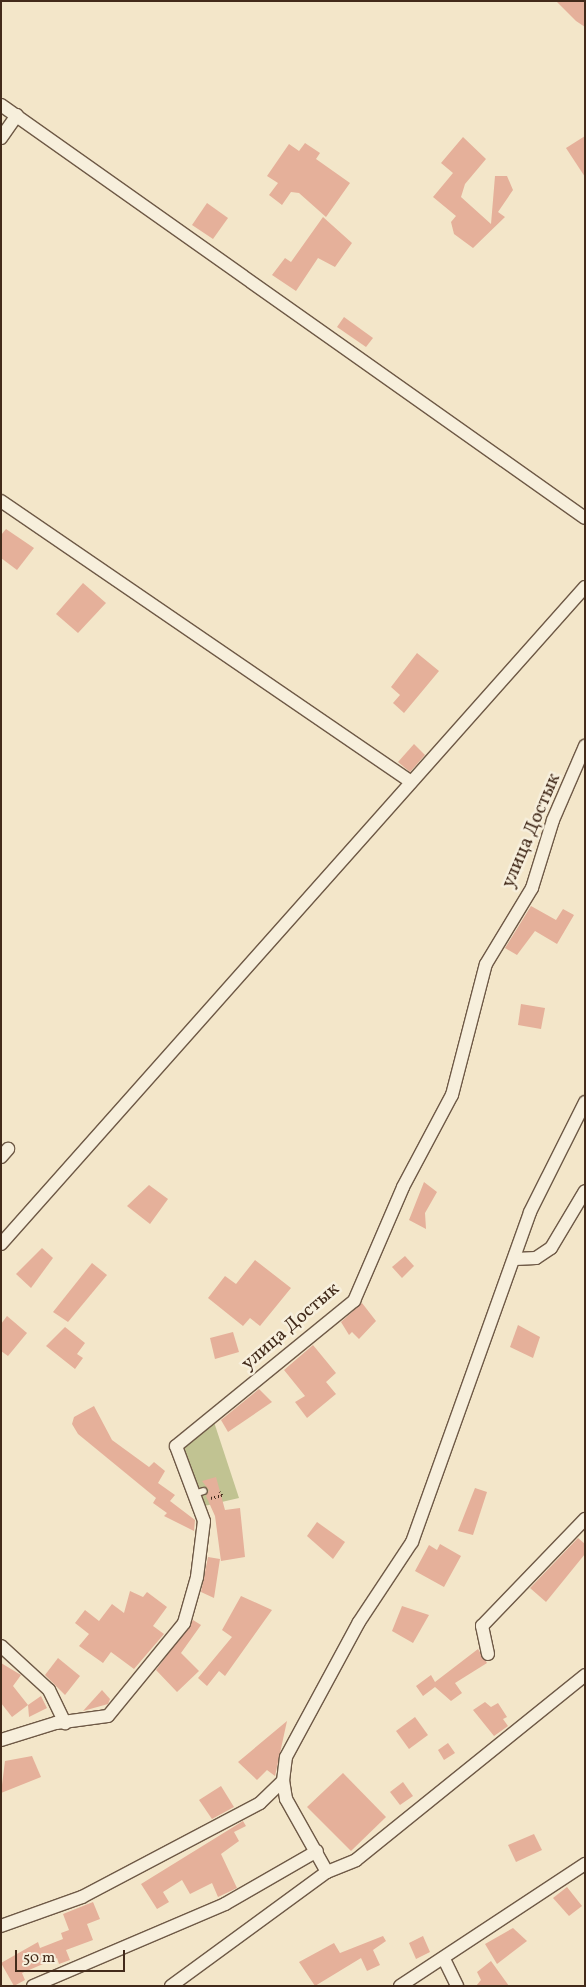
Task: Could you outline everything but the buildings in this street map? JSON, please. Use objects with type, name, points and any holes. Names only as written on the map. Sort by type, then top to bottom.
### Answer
[{"type":"street","points":[[1,105],[585,518]]},
{"type":"street","points":[[1,138],[17,116]]},
{"type":"street","points":[[1,501],[411,782]]},
{"type":"street","points":[[1,1244],[585,587]]},
{"type":"street","name":"улица Достык","points":[[1,1740],[65,1723],[108,1716],[184,1623],[197,1577],[204,1521],[199,1492],[176,1446],[354,1301],[406,1181],[452,1095],[486,964],[532,888],[553,820],[585,746]]},
{"type":"street","points":[[326,1872],[317,1851],[286,1799],[283,1781],[296,1733],[412,1542],[515,1259],[530,1212],[585,1102]]},
{"type":"street","points":[[515,1259],[536,1258],[551,1248],[585,1190]]},
{"type":"street","points":[[488,1654],[482,1626],[585,1519]]},
{"type":"street","points":[[1,1646],[49,1690],[65,1723]]},
{"type":"street","points":[[171,1986],[326,1872],[356,1860],[585,1675]]},
{"type":"street","points":[[1,1926],[82,1897],[260,1803],[283,1781]]},
{"type":"street","points":[[260,1803],[286,1799]]},
{"type":"street","points":[[33,1986],[225,1904],[317,1851]]},
{"type":"street","points":[[400,1986],[444,1959],[585,1864]]},
{"type":"street","points":[[444,1959],[457,1986]]},
{"type":"green space","points":[[213,1419],[239,1498],[200,1507],[178,1446]]}]
